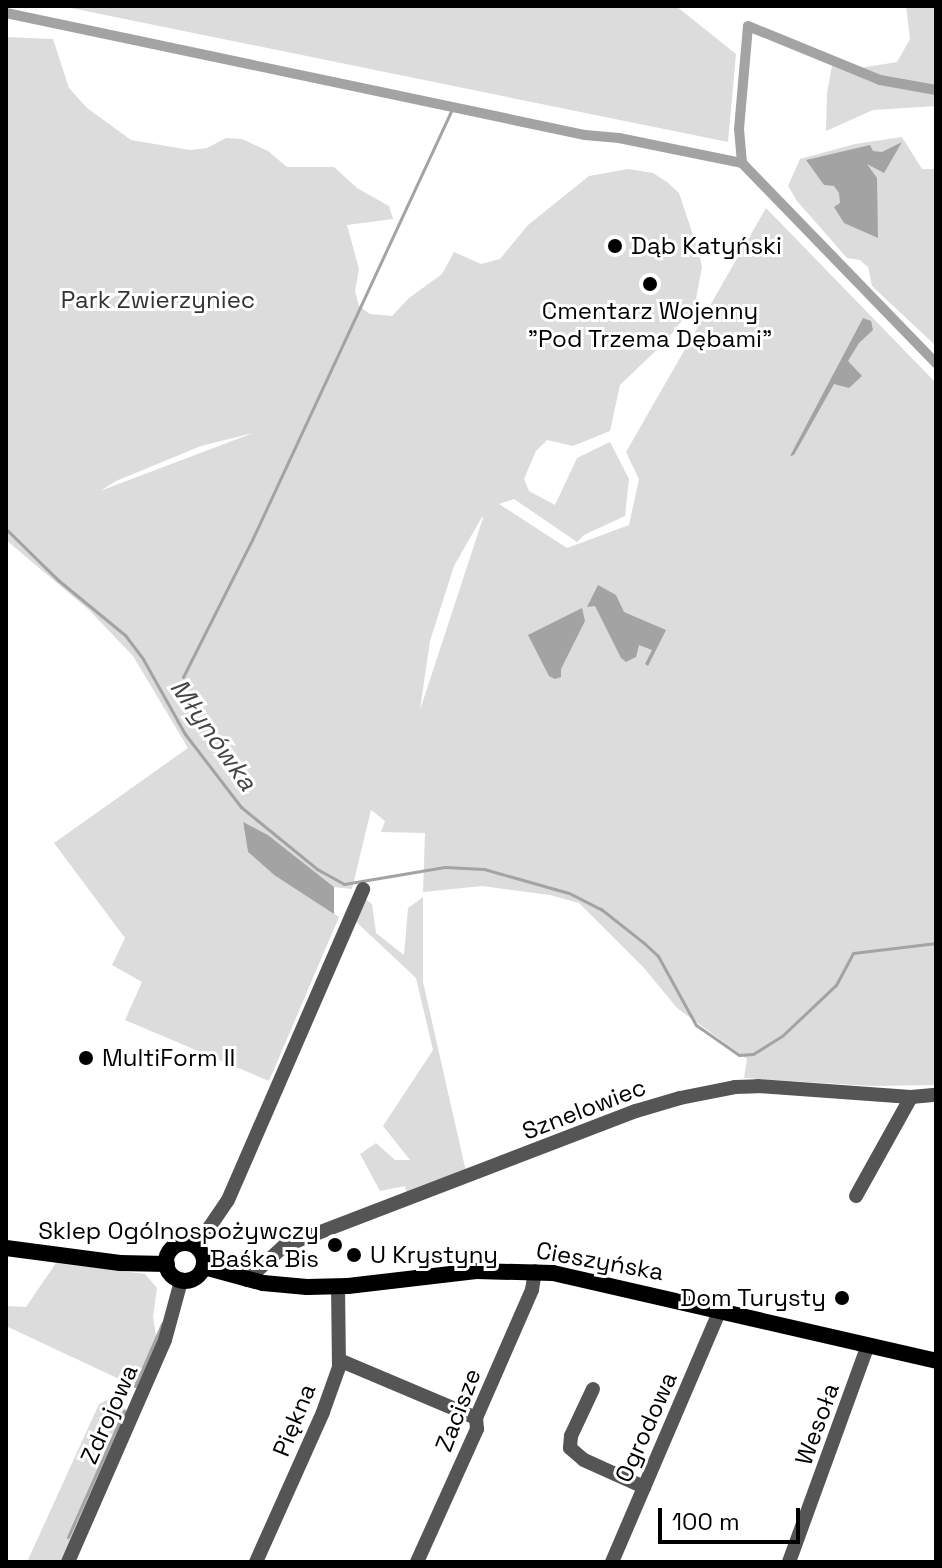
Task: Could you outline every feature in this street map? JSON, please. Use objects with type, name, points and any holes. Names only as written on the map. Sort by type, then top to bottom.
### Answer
[{"type":"main road","points":[[189,1244],[196,1247],[203,1257],[204,1267],[197,1277],[181,1281],[171,1274],[167,1264],[169,1253],[176,1246],[189,1244]]},
{"type":"main road","points":[[6,1248],[120,1263],[167,1264]]},
{"type":"main road","name":"Cieszyńska","points":[[204,1267],[247,1280],[279,1285],[338,1287],[461,1272],[535,1271],[586,1278],[936,1361]]},
{"type":"street","points":[[196,1247],[230,1196],[363,889]]},
{"type":"street","name":"Sznelowiec","points":[[247,1280],[277,1251],[293,1242],[636,1111],[706,1091],[772,1087],[911,1097],[936,1095]]},
{"type":"street","points":[[856,1196],[911,1097]]},
{"type":"street","points":[[268,1262],[279,1285]]},
{"type":"street","name":"Zacisze","points":[[417,1562],[477,1429],[476,1418],[532,1290],[535,1271]]},
{"type":"street","name":"Zdrojowa","points":[[68,1562],[165,1340],[181,1281]]},
{"type":"street","name":"Piękna","points":[[256,1562],[323,1412],[339,1360],[338,1287]]},
{"type":"street","name":"Ogrodowa","points":[[612,1562],[720,1310]]},
{"type":"street","name":"Wesoła","points":[[794,1561],[868,1345]]},
{"type":"street","points":[[339,1360],[476,1418]]},
{"type":"street","points":[[593,1389],[571,1436],[570,1448],[584,1460],[644,1487]]},
{"type":"green space","points":[[61,6],[676,6],[736,54],[728,142]]},
{"type":"green space","points":[[906,6],[936,6],[936,106],[873,110],[826,131],[827,93],[832,66],[854,69],[897,62],[910,39]]},
{"type":"green space","name":"Park Zwierzyniec","points":[[6,37],[53,39],[69,88],[87,108],[131,140],[190,150],[207,148],[226,138],[242,139],[268,151],[287,167],[334,167],[357,188],[389,206],[393,219],[347,225],[359,269],[355,291],[359,306],[370,314],[392,316],[409,298],[442,274],[454,252],[481,264],[500,259],[528,225],[589,176],[628,169],[653,173],[667,182],[679,193],[699,253],[702,267],[695,304],[664,343],[620,385],[610,431],[573,446],[547,440],[536,451],[524,479],[529,491],[555,505],[577,458],[610,442],[629,479],[625,516],[584,535],[577,542],[514,499],[499,504],[567,548],[629,525],[639,479],[626,452],[766,208],[936,383],[936,1085],[871,1086],[744,1078],[747,1059],[677,1008],[644,968],[579,903],[550,895],[482,886],[423,892],[425,833],[381,832],[385,821],[371,810],[352,889],[334,887],[268,835],[243,823],[248,852],[274,875],[339,917],[269,1081],[125,1020],[142,982],[112,965],[125,938],[54,843],[188,748],[133,656],[89,610],[6,540]],"holes":[[[253,433],[100,491],[116,481],[201,446]],[[483,518],[420,710],[430,641],[454,566]]]},
{"type":"green space","points":[[902,137],[922,169],[936,169],[936,346],[872,286],[868,267],[860,260],[847,258],[797,201],[788,186],[800,159],[855,144]]},
{"type":"green space","points":[[423,897],[423,982],[467,1176],[407,1197],[405,1186],[380,1191],[360,1154],[376,1143],[395,1160],[410,1160],[383,1126],[433,1050],[416,978],[353,919],[365,899],[372,904],[376,933],[404,955],[408,908]]},
{"type":"green space","points":[[56,1263],[145,1274],[157,1288],[153,1317],[157,1342],[136,1387],[6,1326],[6,1306],[26,1307]]},
{"type":"green space","points":[[111,1398],[127,1410],[61,1562],[27,1562],[99,1404]]},
{"type":"shaded area","points":[[902,142],[884,173],[867,164],[877,178],[878,238],[844,223],[834,207],[840,203],[839,193],[834,186],[824,185],[806,160],[870,145],[873,151],[882,152]]},
{"type":"shaded area","points":[[863,318],[871,321],[873,330],[859,343],[848,361],[862,376],[849,388],[834,384],[794,455],[790,456]]},
{"type":"shaded area","points":[[598,585],[616,595],[624,612],[666,630],[648,666],[645,664],[652,650],[639,645],[636,657],[626,662],[621,658],[595,606],[587,607]]},
{"type":"shaded area","points":[[582,608],[585,621],[561,669],[561,677],[555,679],[549,676],[528,635]]},
{"type":"shaded area","points":[[243,822],[268,835],[334,887],[334,914],[274,875],[248,852]]},
{"type":"waterway","points":[[6,13],[585,135],[619,138],[742,163],[936,363]]},
{"type":"waterway","points":[[742,163],[739,129],[748,26],[880,80],[936,90]]},
{"type":"waterway","points":[[183,677],[252,540],[454,105]]},
{"type":"waterway","name":"Młynówka","points":[[6,529],[58,580],[125,635],[143,659],[185,734],[241,807],[317,869],[344,884],[445,867],[484,869],[569,893],[601,909],[658,956],[696,1025],[739,1055],[753,1054],[782,1036],[836,985],[853,953],[936,943]]},
{"type":"waterway","points":[[135,1386],[162,1324]]},
{"type":"waterway","points":[[68,1537],[124,1411]]},
{"type":"place","name":"Dąb Katyński","points":[[615,246]]},
{"type":"place","name":"Cmentarz Wojenny \"Pod Trzema Dębami\"","points":[[650,284]]},
{"type":"place","name":"MultiForm II","points":[[86,1058]]},
{"type":"place","name":"Sklep Ogólnospożywczy Baśka Bis","points":[[335,1245]]},
{"type":"place","name":"U Krystyny","points":[[354,1255]]},
{"type":"place","name":"Dom Turysty","points":[[842,1298]]}]
